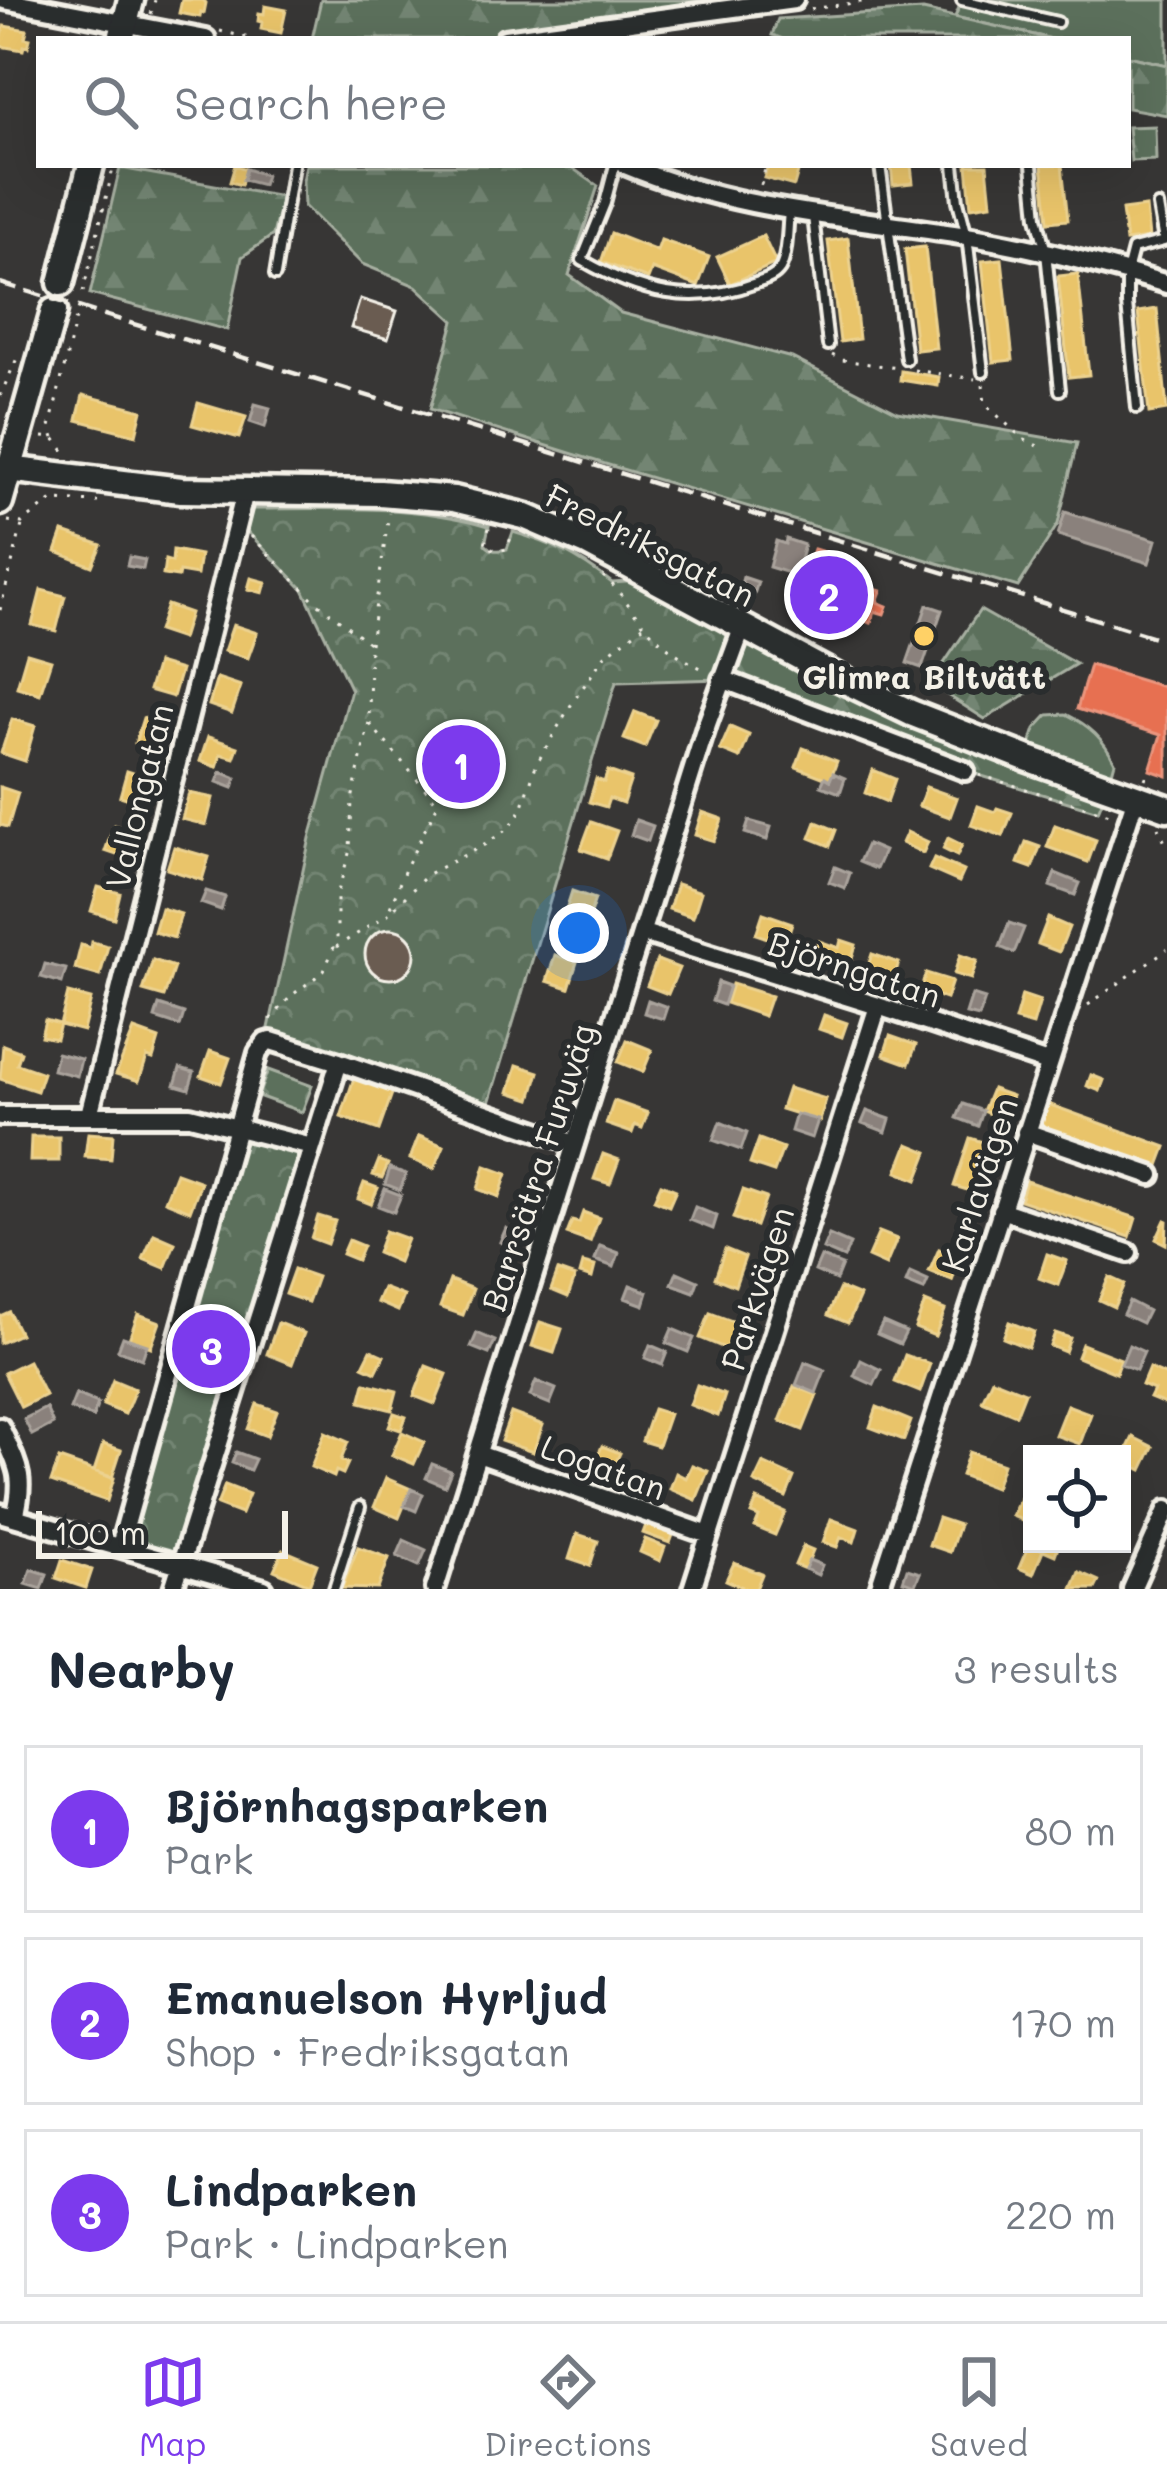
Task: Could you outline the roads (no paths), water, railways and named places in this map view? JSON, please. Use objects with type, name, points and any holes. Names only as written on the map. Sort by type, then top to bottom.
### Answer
[{"type":"street","points":[[4,0],[193,36]]},
{"type":"street","points":[[545,36],[794,0]]},
{"type":"street","points":[[72,287],[91,168]]},
{"type":"street","points":[[634,168],[755,205],[967,236],[1167,284]]},
{"type":"street","points":[[0,502],[5,468],[65,314]]},
{"type":"street","name":"Fredriksgatan","points":[[5,468],[181,490],[454,499],[524,516],[587,543],[916,715],[1162,818]]},
{"type":"street","name":"Vallongatan","points":[[89,1114],[245,492]]},
{"type":"street","name":"Barrsätra Furuväg","points":[[435,1589],[722,679],[743,626]]},
{"type":"street","points":[[722,679],[965,770]]},
{"type":"street","name":"Karlavägen","points":[[879,1589],[1132,808]]},
{"type":"street","name":"Björngatan","points":[[643,933],[1048,1063]]},
{"type":"street","name":"Parkvägen","points":[[692,1589],[878,1006]]},
{"type":"street","points":[[121,1546],[258,1053],[266,1042],[339,1062],[575,1144]]},
{"type":"street","points":[[173,1589],[339,1062]]},
{"type":"street","points":[[0,1116],[190,1116],[312,1147]]},
{"type":"street","points":[[1026,1132],[1151,1175]]},
{"type":"street","points":[[1001,1210],[1128,1253]]},
{"type":"street","points":[[2,1434],[22,1484],[8,1515],[264,1589]]},
{"type":"street","name":"Logatan","points":[[478,1454],[709,1535]]},
{"type":"street","points":[[1132,1589],[1167,1510]]},
{"type":"lane","points":[[962,0],[1057,22]]},
{"type":"lane","points":[[275,275],[293,168]]},
{"type":"lane","points":[[614,168],[582,260],[601,272],[664,294],[725,295],[772,277],[782,266],[789,211]]},
{"type":"lane","points":[[880,168],[906,359]]},
{"type":"lane","points":[[954,168],[983,372]]},
{"type":"lane","points":[[1032,168],[1060,390]]},
{"type":"lane","points":[[1136,408],[1127,272],[1133,249],[1164,242],[1158,206]]},
{"type":"lane","points":[[813,215],[828,346]]},
{"type":"lane","points":[[334,1589],[360,1507]]},
{"type":"railway","points":[[0,283],[1167,641]]},
{"type":"place","name":"Emanuelson Hyrljud","points":[[829,595]]},
{"type":"place","name":"Glimra Biltvätt","points":[[924,636]]},
{"type":"place","name":"Björnhagsparken","points":[[461,764]]},
{"type":"place","name":"Lindparken","points":[[211,1349]]}]
